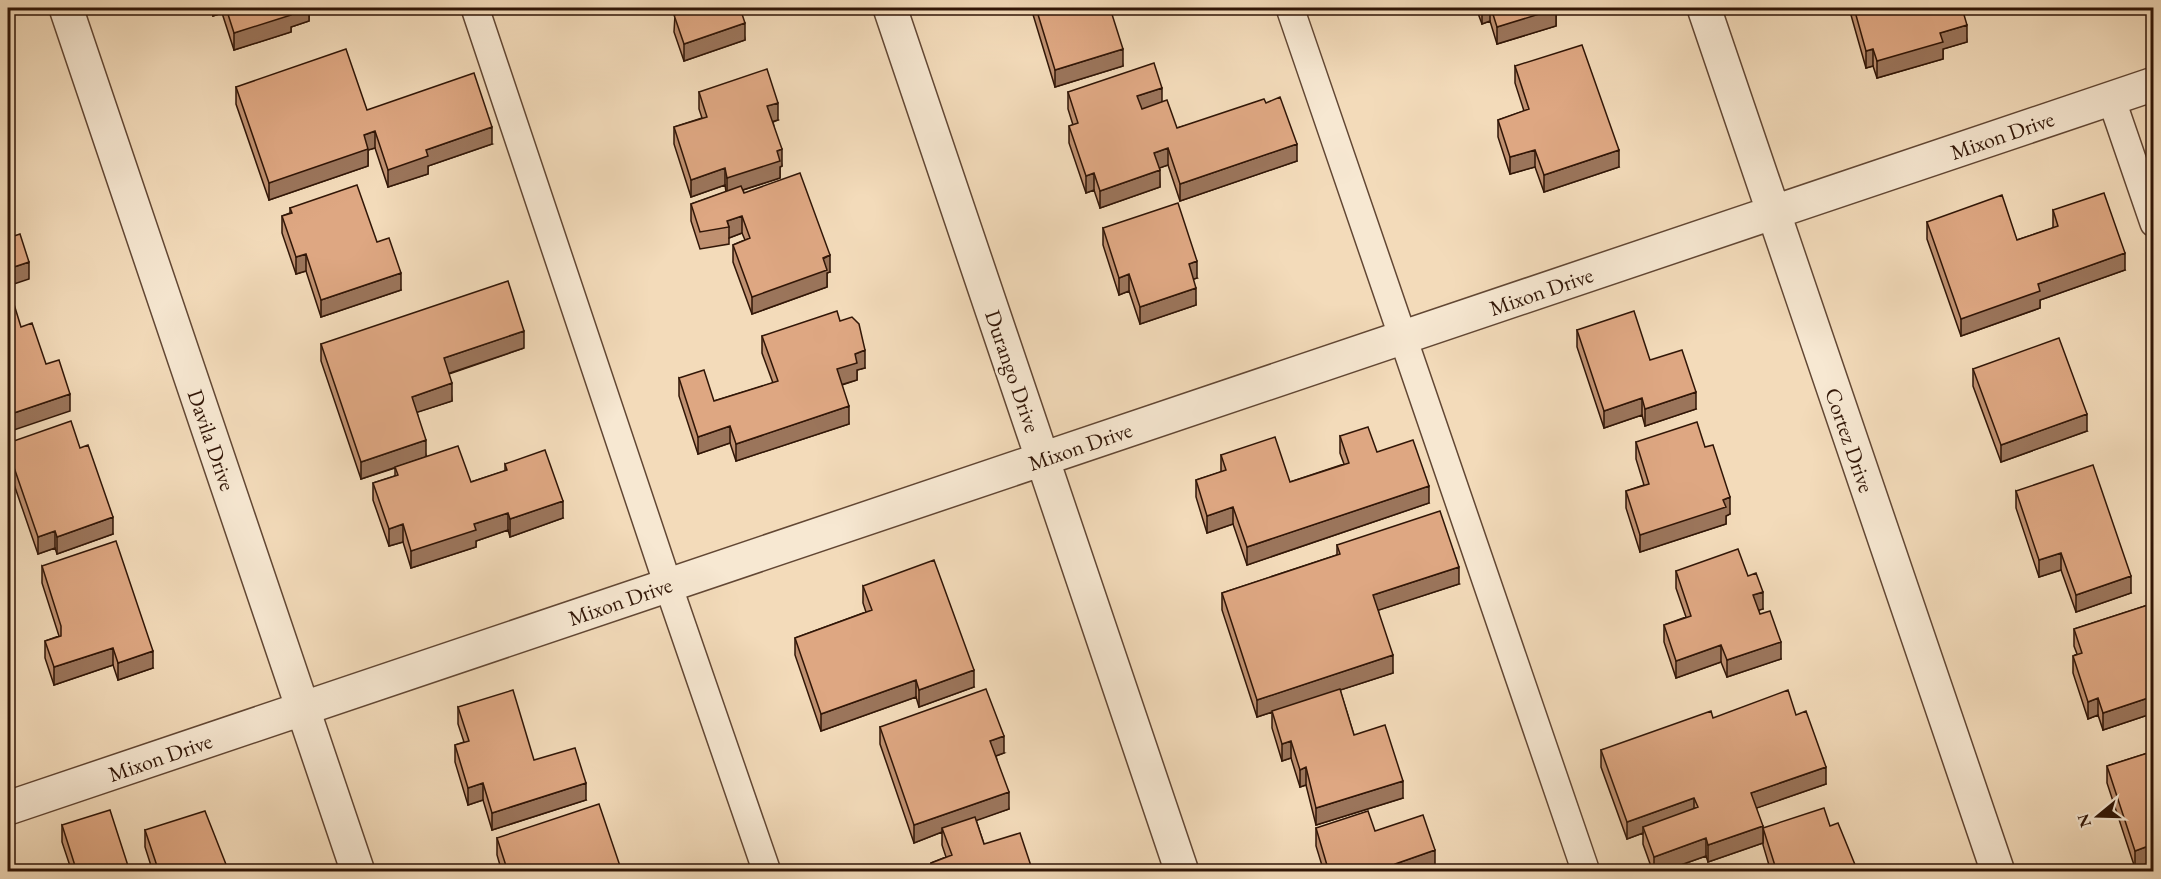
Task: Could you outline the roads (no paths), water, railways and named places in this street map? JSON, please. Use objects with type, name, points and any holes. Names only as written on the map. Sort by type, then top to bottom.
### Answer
[{"type":"street","name":"Davila Drive","points":[[66,8],[358,872]]},
{"type":"street","name":"Durango Drive","points":[[890,8],[1182,872]]},
{"type":"street","name":"Cortez Drive","points":[[1704,8],[1998,872]]},
{"type":"street","name":"Mixon Drive","points":[[8,808],[2154,84]]},
{"type":"lane","points":[[475,8],[668,585],[767,872]]},
{"type":"lane","points":[[1290,8],[1586,872]]},
{"type":"lane","points":[[2111,98],[2154,223]]}]
